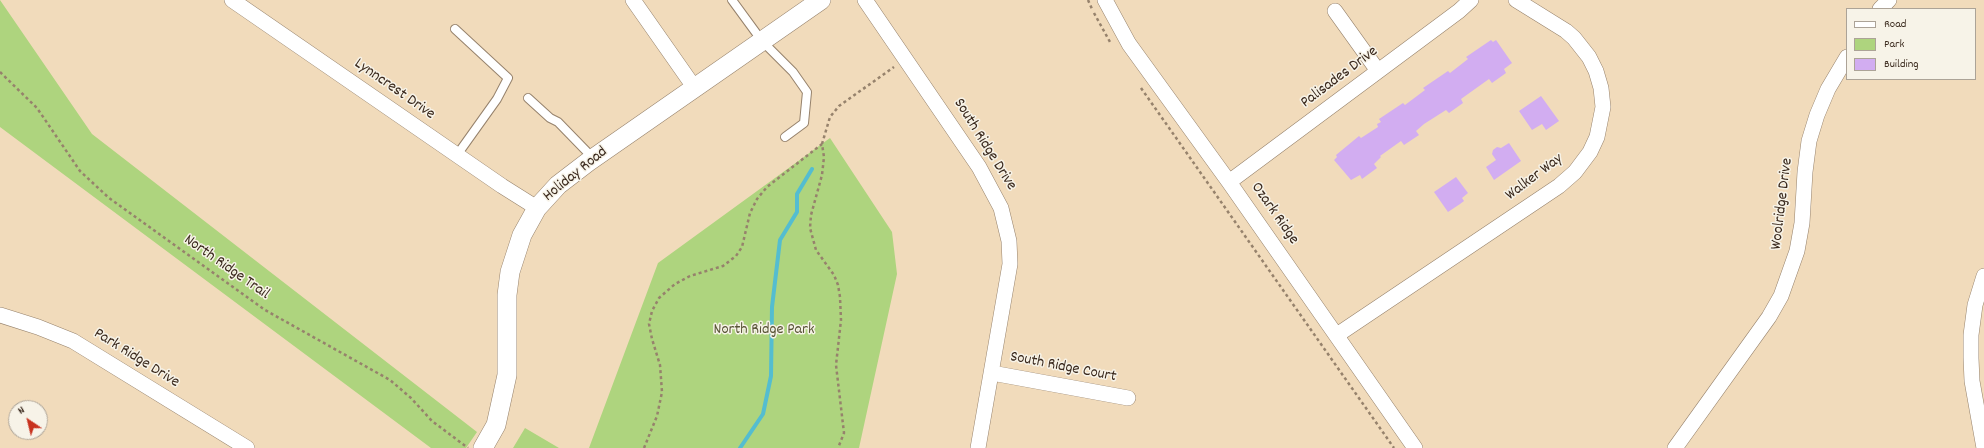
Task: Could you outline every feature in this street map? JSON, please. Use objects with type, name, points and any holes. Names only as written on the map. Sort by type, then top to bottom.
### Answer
[{"type":"street","points":[[633,0],[694,87]]},
{"type":"street","name":"Holiday Road","points":[[483,448],[496,425],[507,375],[507,295],[510,272],[522,235],[537,208],[558,185],[593,158],[656,116],[694,87],[821,0]]},
{"type":"street","name":"South Ridge Drive","points":[[865,0],[979,167],[1001,208],[1009,241],[1010,264],[978,448]]},
{"type":"street","name":"Ozark Ridge","points":[[1105,0],[1129,44],[1229,182],[1415,448]]},
{"type":"street","name":"Palisades Drive","points":[[1229,182],[1459,12],[1471,0]]},
{"type":"street","name":"Walker Way","points":[[1337,335],[1559,186],[1575,172],[1590,152],[1597,137],[1603,108],[1601,88],[1596,71],[1584,50],[1566,31],[1516,0]]},
{"type":"street","points":[[1881,8],[1890,0]]},
{"type":"street","name":"Lynncrest Drive","points":[[242,3],[456,155],[537,208]]},
{"type":"street","points":[[1335,11],[1378,71]]},
{"type":"street","name":"Woolridge Drive","points":[[1675,448],[1769,317],[1781,296],[1793,266],[1800,237],[1804,172],[1809,141],[1817,115],[1828,89],[1846,59]]},
{"type":"street","points":[[1984,276],[1976,304],[1971,335],[1971,358],[1972,381],[1984,448]]},
{"type":"street","name":"Park Ridge Drive","points":[[0,316],[38,326],[73,341],[247,448]]},
{"type":"street","name":"South Ridge Court","points":[[992,372],[1128,398]]},
{"type":"lane","points":[[732,0],[762,41],[793,72],[807,92],[804,123],[785,137]]},
{"type":"lane","points":[[455,29],[508,78],[496,99],[456,155]]},
{"type":"lane","points":[[528,98],[550,118],[558,122],[593,158]]},
{"type":"path","points":[[1088,0],[1111,44]]},
{"type":"path","points":[[838,448],[844,433],[836,365],[841,320],[840,297],[838,285],[834,275],[816,250],[810,228],[811,215],[822,175],[824,158],[822,144],[830,118],[839,106],[906,59]]},
{"type":"path","name":"North Ridge Trail","points":[[0,72],[37,108],[80,171],[109,198],[265,310],[390,380],[412,398],[432,421],[468,448]]},
{"type":"path","points":[[1138,84],[1394,448]]},
{"type":"path","points":[[644,448],[657,416],[662,392],[660,365],[649,324],[652,311],[659,298],[675,284],[690,276],[723,266],[736,256],[742,247],[750,213],[757,199],[767,187],[822,144]]},
{"type":"green space","points":[[0,0],[92,134],[477,432],[466,448],[431,448],[0,127]]},
{"type":"green space","name":"North Ridge Park","points":[[830,138],[892,232],[897,274],[859,448],[589,448],[658,263]]},
{"type":"green space","points":[[525,428],[559,448],[513,448]]},
{"type":"building","points":[[1491,40],[1493,42],[1496,40],[1512,63],[1504,69],[1506,73],[1492,83],[1489,79],[1461,99],[1463,103],[1449,113],[1446,110],[1424,124],[1416,131],[1419,135],[1404,145],[1401,141],[1380,156],[1381,157],[1374,164],[1377,168],[1362,179],[1360,175],[1351,180],[1334,160],[1337,157],[1336,155],[1359,136],[1361,138],[1378,127],[1377,124],[1381,122],[1379,119],[1403,103],[1405,105],[1425,90],[1423,88],[1448,71],[1450,73],[1468,59],[1466,57]]},
{"type":"building","points":[[1541,96],[1559,121],[1546,130],[1542,124],[1532,130],[1519,111]]},
{"type":"building","points":[[1509,143],[1521,161],[1494,180],[1486,167],[1496,160],[1492,154],[1493,150],[1497,147],[1501,148]]},
{"type":"building","points":[[1456,177],[1468,193],[1462,198],[1464,201],[1448,212],[1434,192]]},
{"type":"waterway","points":[[740,448],[763,414],[771,376],[772,307],[780,240],[797,212],[797,194],[812,169]]}]
